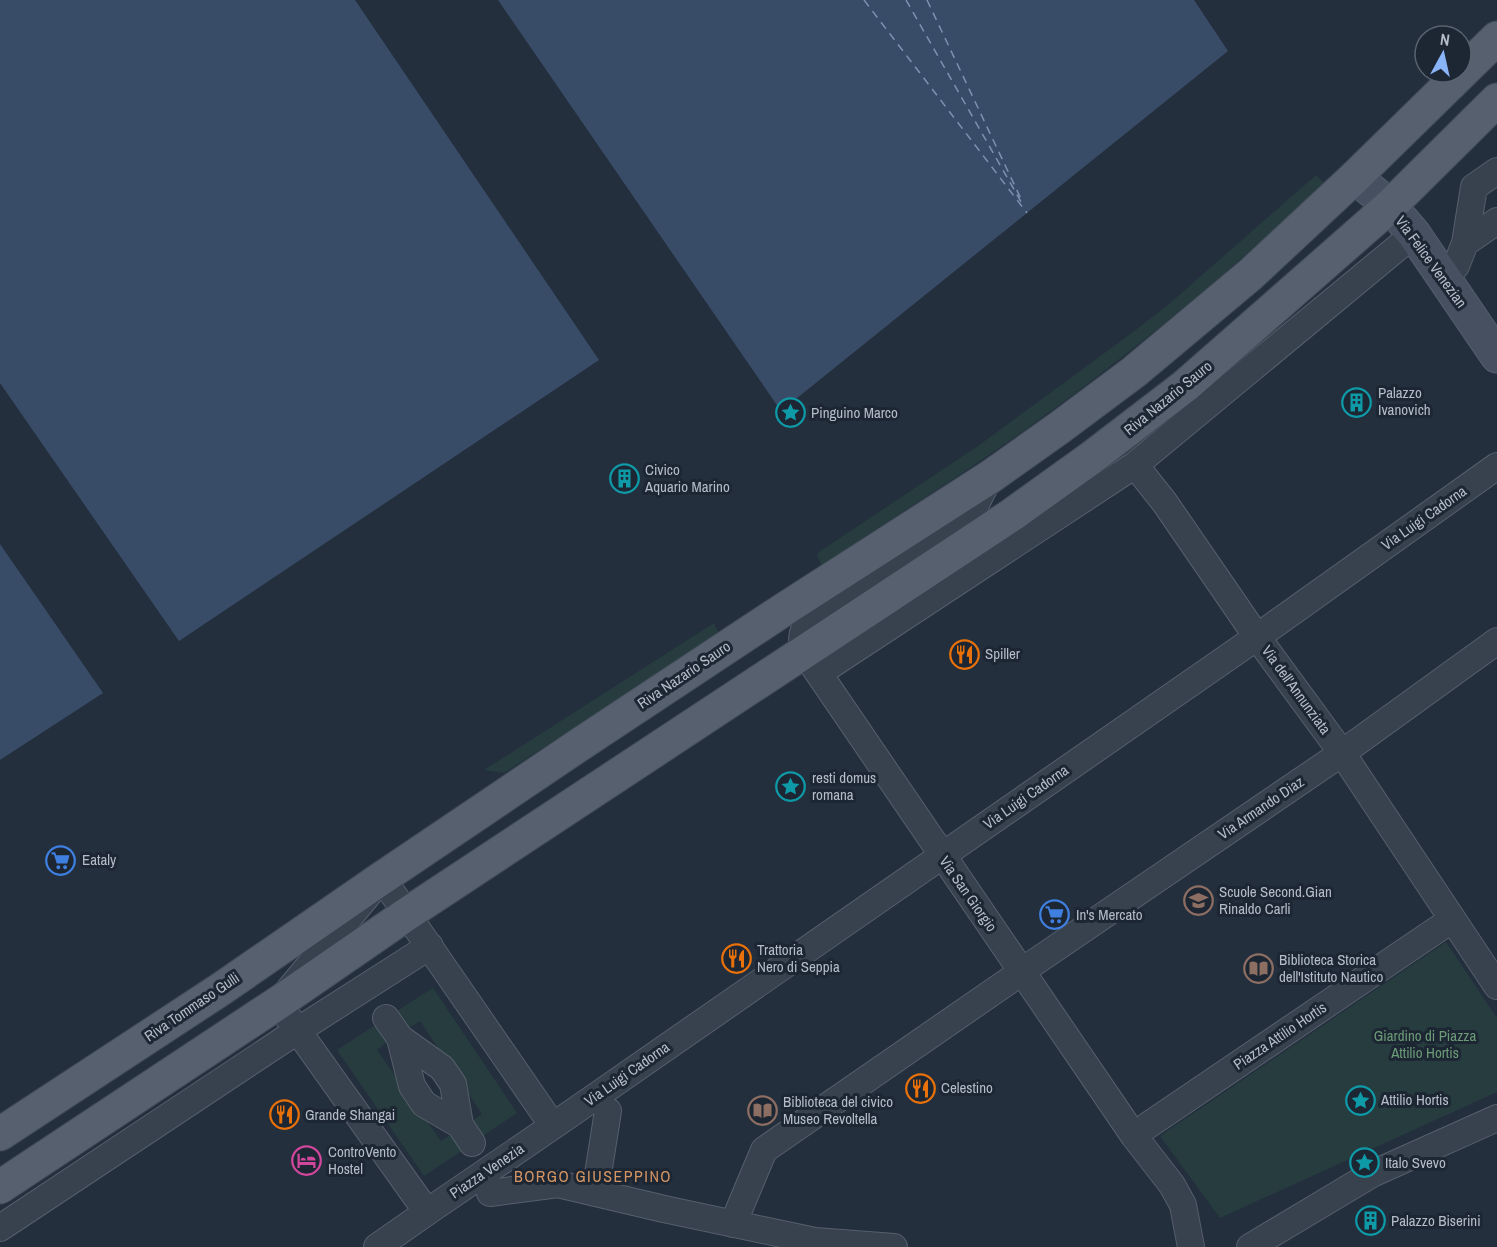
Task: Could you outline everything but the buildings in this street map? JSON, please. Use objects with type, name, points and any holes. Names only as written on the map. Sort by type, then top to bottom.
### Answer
[{"type":"main road","name":"Riva Nazario Sauro","points":[[382,878],[783,610],[990,477],[1059,428],[1143,364],[1251,274],[1355,177],[1492,43]]},
{"type":"main road","name":"Riva Nazario Sauro","points":[[407,914],[812,663],[1091,458],[1185,386],[1390,206],[1497,100]]},
{"type":"main road","name":"Riva Tommaso Gulli","points":[[0,1134],[221,989],[382,878]]},
{"type":"main road","points":[[0,1187],[278,1003],[407,914]]},
{"type":"street","points":[[1497,171],[1467,181],[1461,254],[1497,221]]},
{"type":"street","name":"Via Felice Venezian","points":[[1355,177],[1390,206],[1414,234],[1497,356]]},
{"type":"street","name":"Riva Nazario Sauro","points":[[990,477],[976,504],[961,519],[813,618],[803,628],[801,642],[812,663],[1135,465],[1414,234]]},
{"type":"street","name":"Via dell'Annunziata","points":[[1135,465],[1165,503],[1257,637],[1342,753],[1446,923]]},
{"type":"street","name":"Via Luigi Cadorna","points":[[553,1126],[1257,637],[1497,466]]},
{"type":"street","name":"Via Armando Diaz","points":[[733,1224],[764,1150],[1342,753],[1497,641]]},
{"type":"street","name":"Via San Giorgio","points":[[812,663],[941,856],[1016,975],[1141,1131]]},
{"type":"street","points":[[427,1212],[278,1003],[382,878],[553,1126]]},
{"type":"street","points":[[1446,923],[1497,986]]},
{"type":"street","name":"Piazza Attilio Hortis","points":[[1141,1131],[1446,923]]},
{"type":"street","points":[[0,1228],[297,1031],[430,946]]},
{"type":"street","points":[[393,1028],[442,1068],[453,1084],[466,1134],[424,1104],[412,1086],[393,1028]]},
{"type":"street","points":[[595,1192],[608,1111]]},
{"type":"street","points":[[1250,1247],[1372,1174],[1497,1118]]},
{"type":"street","name":"Piazza Venezia","points":[[377,1247],[553,1126]]},
{"type":"street","points":[[1141,1131],[1183,1205],[1191,1247]]},
{"type":"street","name":"Piazza Venezia","points":[[498,1187],[558,1184],[815,1241],[894,1247]]},
{"type":"green space","points":[[1316,175],[1325,184],[1251,251],[1096,378],[967,470],[822,565],[817,555],[819,552],[978,446],[1133,332],[1169,304]]},
{"type":"green space","points":[[714,623],[719,634],[504,773],[484,770]]},
{"type":"green space","name":"Giardino di Piazza Attilio Hortis","points":[[1446,942],[1497,1018],[1497,1092],[1220,1218],[1160,1136]]},
{"type":"green space","points":[[433,988],[517,1113],[478,1139],[468,1124],[482,1114],[420,1021],[404,1031],[392,1014]]},
{"type":"green space","points":[[380,1022],[391,1039],[377,1050],[441,1141],[455,1132],[466,1148],[424,1176],[337,1050]]},
{"type":"water","points":[[0,0],[355,0],[599,360],[179,641],[0,383]]},
{"type":"water","points":[[498,0],[1194,0],[1228,51],[781,411]]},
{"type":"water","points":[[0,544],[103,693],[0,760]]},
{"type":"ferry route","points":[[864,0],[1027,213]]},
{"type":"ferry route","points":[[906,0],[1024,207]]},
{"type":"ferry route","points":[[927,0],[1022,201]]},
{"type":"place","name":"Palazzo Ivanovich","points":[[1357,402]]},
{"type":"place","name":"Pinguino Marco","points":[[790,413]]},
{"type":"place","name":"Civico Aquario Marino","points":[[624,479]]},
{"type":"place","name":"Spiller","points":[[964,654]]},
{"type":"place","name":"resti domus romana","points":[[791,787]]},
{"type":"place","name":"Eataly","points":[[61,860]]},
{"type":"place","name":"Scuole Second.Gian Rinaldo Carli","points":[[1198,901]]},
{"type":"place","name":"In's Mercato","points":[[1055,915]]},
{"type":"place","name":"Trattoria Nero di Seppia","points":[[736,959]]},
{"type":"place","name":"Biblioteca Storica dell'Istituto Nautico","points":[[1258,969]]},
{"type":"place","name":"Celestino","points":[[920,1088]]},
{"type":"place","name":"Attilio Hortis","points":[[1360,1100]]},
{"type":"place","name":"Biblioteca del civico Museo Revoltella","points":[[762,1111]]},
{"type":"place","name":"Grande Shangai","points":[[284,1115]]},
{"type":"place","name":"ControVento Hostel","points":[[307,1161]]},
{"type":"place","name":"Italo Svevo","points":[[1364,1163]]},
{"type":"place","name":"Palazzo Biserini","points":[[1370,1221]]},
{"type":"district","name":"BORGO GIUSEPPINO","points":[[593,1176]]}]
